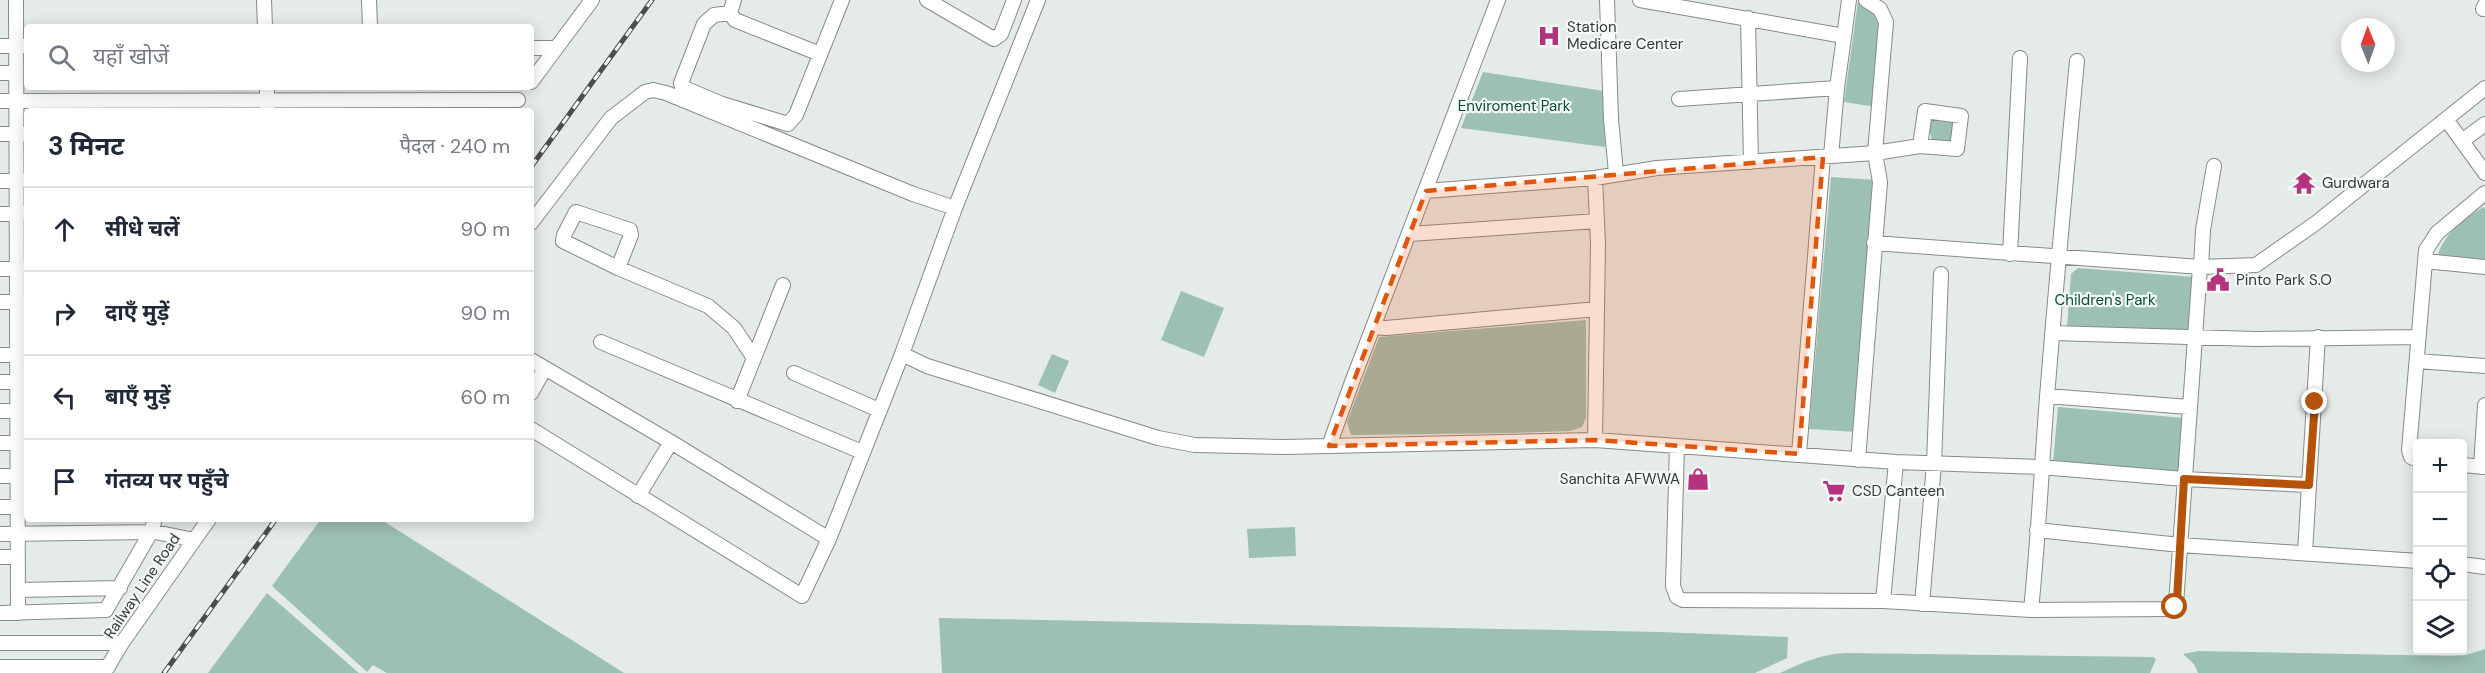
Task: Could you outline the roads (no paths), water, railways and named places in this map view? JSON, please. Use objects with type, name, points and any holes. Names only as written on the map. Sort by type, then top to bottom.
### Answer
[{"type":"street","points":[[15,0],[21,46],[16,73],[16,101],[21,134],[22,354],[22,507],[18,534],[18,613]]},
{"type":"street","points":[[264,0],[266,24]]},
{"type":"street","points":[[369,0],[370,24]]},
{"type":"street","points":[[534,78],[592,0]]},
{"type":"street","points":[[732,6],[714,15],[704,24],[681,83],[684,89],[767,119],[788,124],[796,115],[842,0]]},
{"type":"street","points":[[927,0],[994,39],[1001,34],[1014,0]]},
{"type":"street","points":[[534,431],[801,597],[828,539],[902,354],[955,208],[1038,0]]},
{"type":"street","points":[[1329,446],[1498,0]]},
{"type":"street","points":[[1607,0],[1611,119],[1616,173]]},
{"type":"street","points":[[1640,0],[1844,36]]},
{"type":"street","points":[[1799,454],[1827,156],[1849,0]]},
{"type":"street","points":[[1857,460],[1880,182],[1875,153],[1886,22],[1880,9],[1866,0]]},
{"type":"street","points":[[732,6],[731,18],[820,54]]},
{"type":"street","points":[[1748,18],[1751,162]]},
{"type":"street","points":[[0,46],[21,46]]},
{"type":"street","points":[[534,48],[556,48]]},
{"type":"street","points":[[2010,254],[2020,58]]},
{"type":"street","points":[[2031,610],[2052,333],[2060,258],[2062,204],[2076,61]]},
{"type":"street","points":[[0,73],[16,73]]},
{"type":"street","points":[[1679,99],[1837,88]]},
{"type":"street","points":[[1874,243],[2200,267],[2246,266],[2262,263],[2485,88]]},
{"type":"street","points":[[0,101],[170,105],[371,93],[514,105],[525,90]]},
{"type":"street","points":[[534,219],[605,124],[645,92],[653,90],[666,93],[821,158],[955,208]]},
{"type":"street","points":[[2446,119],[2482,164]]},
{"type":"street","points":[[2462,141],[2485,124]]},
{"type":"street","points":[[0,134],[21,134]]},
{"type":"street","points":[[1426,191],[1595,178],[1616,173],[1875,153],[1920,146]]},
{"type":"street","points":[[1677,446],[1673,586],[1677,597],[1683,600],[1883,601],[2031,610],[2172,608],[2177,600],[2203,230],[2214,166]]},
{"type":"street","points":[[1595,178],[1598,221],[1595,440]]},
{"type":"street","points":[[0,181],[21,180]]},
{"type":"street","points":[[2413,458],[2409,450],[2426,250],[2437,233],[2485,193]]},
{"type":"street","points":[[618,268],[631,231],[582,212],[576,212],[564,235],[564,241],[618,268],[708,306],[734,328],[754,358]]},
{"type":"street","points":[[0,214],[21,213]]},
{"type":"street","points":[[1410,234],[1598,221]]},
{"type":"street","points":[[2424,261],[2485,267]]},
{"type":"street","points":[[0,269],[21,269]]},
{"type":"street","points":[[1922,604],[1934,464],[1941,274]]},
{"type":"street","points":[[737,401],[783,285]]},
{"type":"street","points":[[0,302],[21,302]]},
{"type":"street","points":[[1374,327],[1386,328],[1597,309]]},
{"type":"street","points":[[2052,333],[2195,338],[2418,337]]},
{"type":"street","points":[[2305,553],[2318,337]]},
{"type":"street","points":[[602,342],[862,452]]},
{"type":"street","points":[[0,355],[22,354]]},
{"type":"street","points":[[902,354],[927,366],[1158,438],[1185,444],[1329,446],[1595,440],[1857,460],[2041,467],[2184,479],[2309,485]]},
{"type":"street","points":[[2417,361],[2485,366]]},
{"type":"street","points":[[534,362],[671,442],[828,539]]},
{"type":"street","points":[[534,388],[544,370]]},
{"type":"street","points":[[794,373],[879,410]]},
{"type":"street","points":[[0,382],[22,382]]},
{"type":"street","points":[[2047,396],[2189,407]]},
{"type":"street","points":[[2467,465],[2483,467],[2485,405]]},
{"type":"street","points":[[0,411],[22,411]]},
{"type":"street","points":[[638,496],[671,442]]},
{"type":"street","points":[[0,443],[22,443]]},
{"type":"street","points":[[1883,601],[1896,462]]},
{"type":"street","points":[[0,476],[22,476]]},
{"type":"street","points":[[0,507],[22,507]]},
{"type":"street","name":"Railway Line Road","points":[[106,670],[207,522]]},
{"type":"street","points":[[0,613],[101,611],[110,606],[153,525]]},
{"type":"street","points":[[0,534],[153,525],[194,540]]},
{"type":"street","points":[[2037,531],[2180,545],[2413,561]]},
{"type":"street","points":[[0,557],[18,557]]},
{"type":"street","points":[[2467,565],[2485,567]]},
{"type":"street","points":[[18,590],[120,588]]},
{"type":"street","points":[[0,643],[122,644]]},
{"type":"street","points":[[0,667],[106,670]]},
{"type":"railway","points":[[534,163],[652,0]]},
{"type":"railway","points":[[164,673],[274,522]]},
{"type":"place","name":"Station Medicare Center","points":[[1549,36]]},
{"type":"place","name":"Gurdwara","points":[[2304,183]]},
{"type":"place","name":"Pinto Park S.O","points":[[2218,280]]},
{"type":"place","name":"Sanchita AFWWA","points":[[1698,479]]},
{"type":"place","name":"CSD Canteen","points":[[1834,491]]},
{"type":"park label","name":"Enviroment Park","points":[[1514,106]]},
{"type":"park label","name":"Children's Park","points":[[2105,300]]}]
